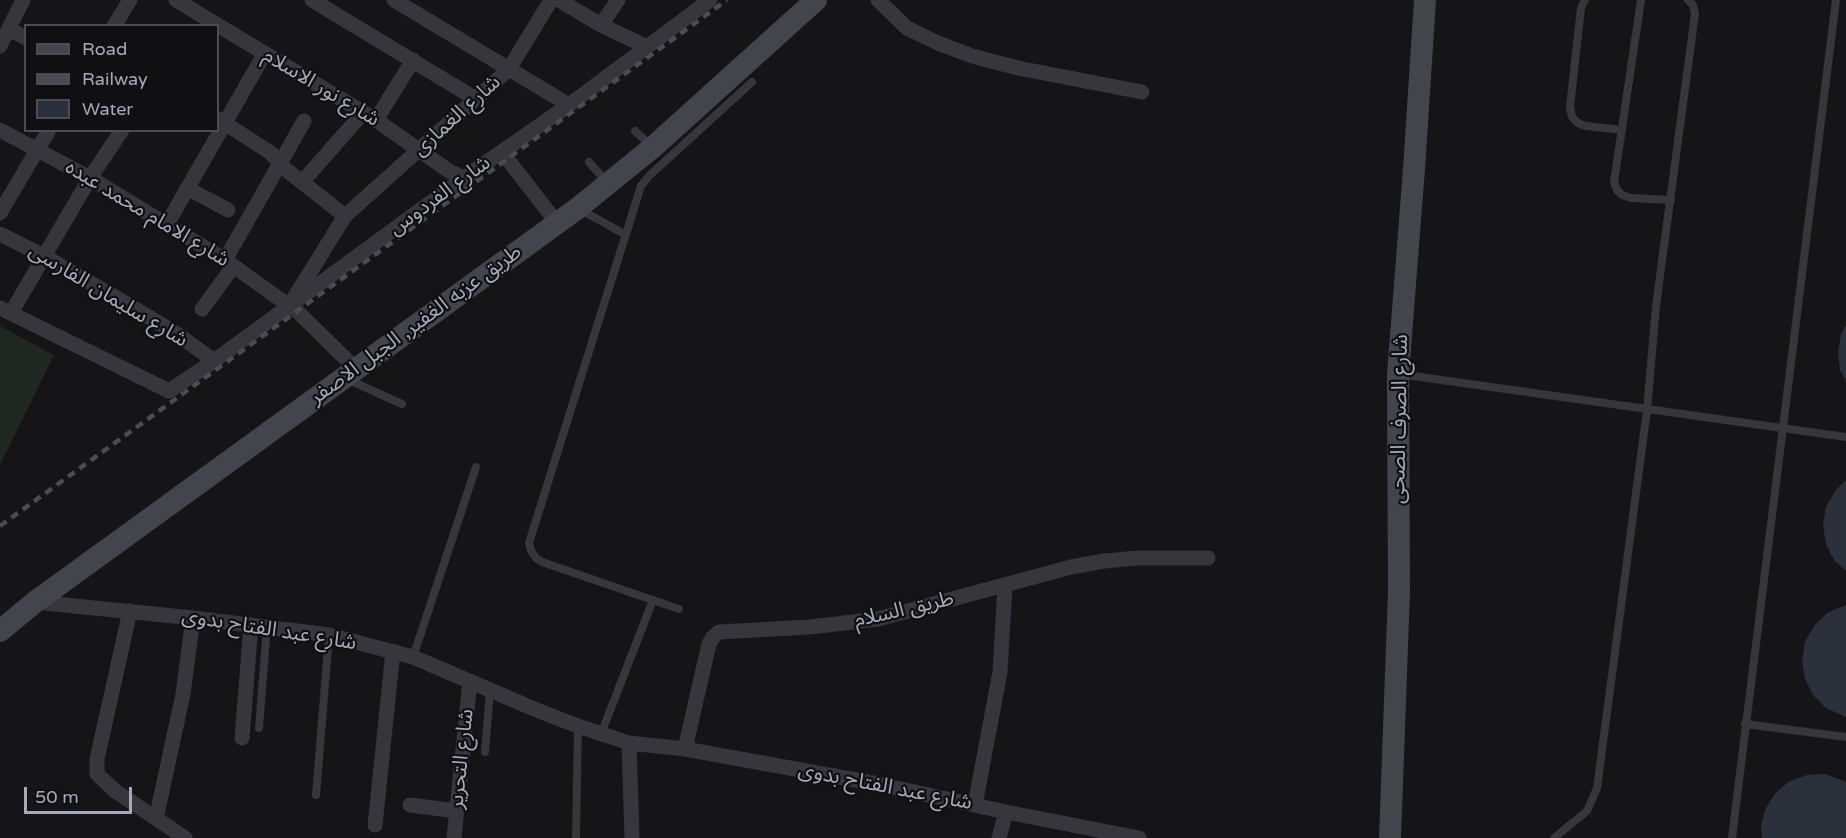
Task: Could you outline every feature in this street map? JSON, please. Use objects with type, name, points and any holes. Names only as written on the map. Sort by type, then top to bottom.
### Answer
[{"type":"street","points":[[0,46],[24,0]]},
{"type":"street","points":[[115,24],[130,0]]},
{"type":"street","name":"شارع نور الاسلام","points":[[176,0],[196,20]]},
{"type":"street","points":[[312,0],[476,99]]},
{"type":"street","points":[[394,0],[569,105]]},
{"type":"street","name":"شارع الغمازى","points":[[290,305],[345,216],[509,69],[551,0]]},
{"type":"street","points":[[559,0],[601,25],[647,47]]},
{"type":"street","points":[[601,25],[618,0]]},
{"type":"street","name":"شارع الفردوس","points":[[5,311],[169,391],[569,105],[710,0]]},
{"type":"street","name":"طريق عزبه الغفير, الجبل الاصفر","points":[[0,631],[35,602],[578,208],[652,148],[816,0]]},
{"type":"street","points":[[878,0],[907,28],[972,56],[1018,68],[1142,92]]},
{"type":"street","name":"شارع الصرف الصحى","points":[[1390,838],[1399,591],[1398,374],[1425,0]]},
{"type":"street","points":[[9,29],[24,37]]},
{"type":"street","name":"شارع نور الاسلام","points":[[219,31],[265,53],[370,116],[449,171],[464,178]]},
{"type":"street","points":[[265,53],[220,121],[271,153],[279,164],[345,216]]},
{"type":"street","points":[[302,182],[370,116],[413,60]]},
{"type":"street","points":[[202,309],[229,263],[303,121]]},
{"type":"street","name":"شارع الامام محمد عبده","points":[[0,130],[90,178],[167,224],[290,305],[349,373]]},
{"type":"street","points":[[0,213],[48,132]]},
{"type":"street","points":[[5,311],[44,256],[90,178],[121,132]]},
{"type":"street","points":[[167,224],[215,132]]},
{"type":"street","points":[[502,152],[557,223]]},
{"type":"street","points":[[187,188],[228,210]]},
{"type":"street","name":"شارع سليمان الفارسى","points":[[0,234],[44,256],[164,326],[214,361]]},
{"type":"street","name":"طريق السلام","points":[[685,749],[709,644],[719,632],[810,627],[878,619],[1071,567],[1104,561],[1138,558],[1208,558]]},
{"type":"street","points":[[975,805],[1000,672],[1005,585]]},
{"type":"street","name":"شارع عبد الفتاح بدوى","points":[[35,602],[329,635],[413,657],[578,726],[629,743],[685,749],[878,784],[1139,838]]},
{"type":"street","points":[[130,611],[97,759],[97,774],[185,838]]},
{"type":"street","points":[[156,819],[186,675],[193,618]]},
{"type":"street","points":[[242,738],[251,625]]},
{"type":"street","points":[[375,825],[393,651]]},
{"type":"street","name":"شارع التحرير","points":[[454,838],[470,681]]},
{"type":"street","points":[[629,743],[632,838]]},
{"type":"street","points":[[410,805],[457,811]]},
{"type":"street","points":[[999,838],[1006,812]]},
{"type":"lane","points":[[1585,0],[1581,8],[1578,30],[1570,107],[1572,117],[1578,123],[1586,126],[1622,130]]},
{"type":"lane","points":[[1641,0],[1614,182],[1622,195],[1631,198],[1671,200]]},
{"type":"lane","points":[[1554,838],[1587,811],[1597,788],[1647,410],[1656,306],[1695,14],[1693,5],[1688,0]]},
{"type":"lane","points":[[1732,838],[1836,0]]},
{"type":"lane","points":[[679,609],[542,562],[531,551],[529,543],[639,193],[645,181],[752,82]]},
{"type":"lane","points":[[635,131],[652,148]]},
{"type":"lane","points":[[589,162],[608,184]]},
{"type":"lane","points":[[578,208],[626,235]]},
{"type":"lane","points":[[349,373],[402,404]]},
{"type":"lane","points":[[1398,374],[1846,437]]},
{"type":"lane","points":[[413,657],[476,467]]},
{"type":"lane","points":[[601,734],[652,600]]},
{"type":"lane","points":[[259,728],[267,627]]},
{"type":"lane","points":[[316,795],[329,635]]},
{"type":"lane","points":[[485,752],[490,690]]},
{"type":"lane","points":[[1745,724],[1846,737]]},
{"type":"lane","points":[[576,838],[578,726]]},
{"type":"shaded area","points":[[0,326],[54,355],[0,465]]},
{"type":"water","points":[[1846,324],[1846,381],[1840,370],[1838,352],[1841,334]]},
{"type":"water","points":[[1846,480],[1846,571],[1834,560],[1826,544],[1823,525],[1826,507],[1835,491]]},
{"type":"water","points":[[1846,605],[1846,717],[1826,708],[1813,695],[1805,679],[1802,661],[1805,642],[1814,626],[1827,613]]},
{"type":"water","points":[[1825,774],[1846,782],[1846,838],[1762,838],[1761,825],[1766,808],[1776,792],[1790,781],[1807,775]]},
{"type":"railway","points":[[0,526],[727,0]]}]
